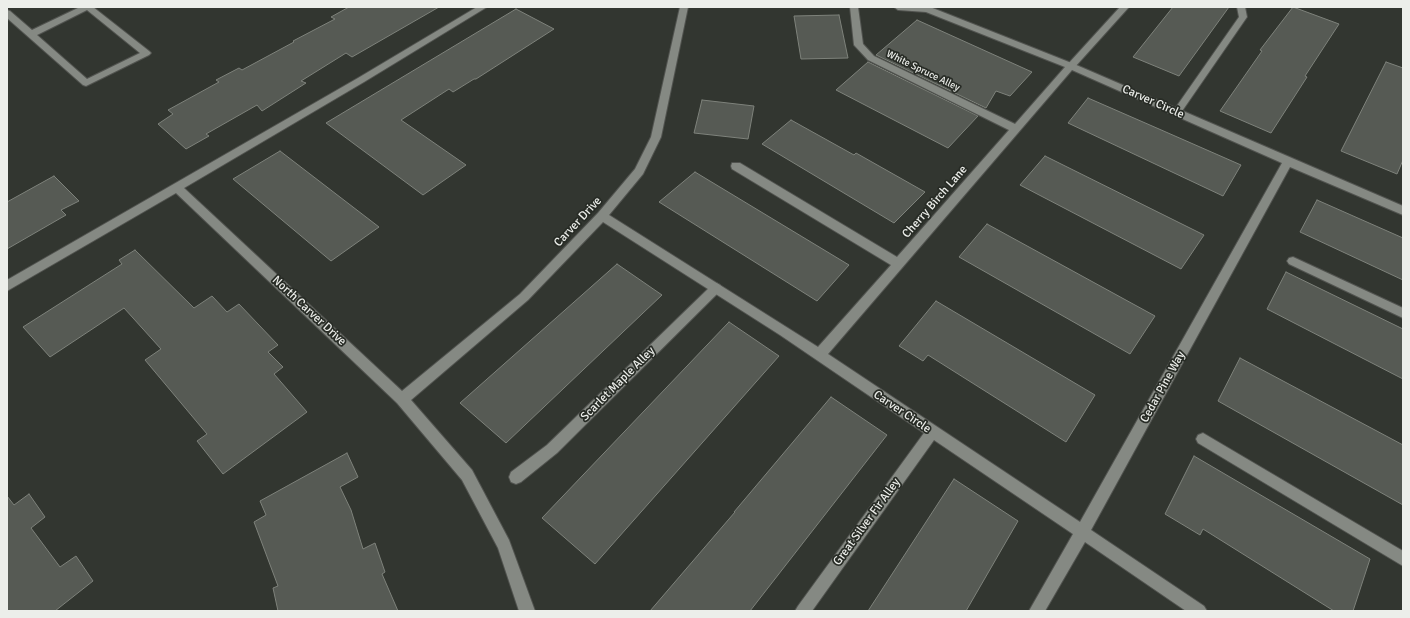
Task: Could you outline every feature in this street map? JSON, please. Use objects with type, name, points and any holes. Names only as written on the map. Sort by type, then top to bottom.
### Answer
[{"type":"street","points":[[7,13],[86,83],[146,53],[88,7],[31,34]]},
{"type":"street","points":[[7,286],[482,7]]},
{"type":"street","name":"Carver Drive","points":[[402,399],[524,297],[602,216],[639,171],[656,138],[684,7]]},
{"type":"street","name":"White Spruce Alley","points":[[854,7],[859,45],[871,58],[1016,129]]},
{"type":"street","name":"Carver Circle","points":[[898,7],[927,10],[1071,66],[1403,211]]},
{"type":"street","name":"Cherry Birch Lane","points":[[819,355],[1071,66],[1125,7]]},
{"type":"street","points":[[1177,112],[1243,17],[1241,7]]},
{"type":"street","name":"Cedar Pine Way","points":[[1036,611],[1082,533],[1288,161]]},
{"type":"street","points":[[736,166],[899,264]]},
{"type":"street","name":"North Carver Drive","points":[[177,187],[402,399],[467,475],[504,545],[527,611]]},
{"type":"street","name":"Carver Circle","points":[[602,216],[784,331],[1199,611]]},
{"type":"street","points":[[1294,260],[1403,313]]},
{"type":"street","name":"Scarlet Maple Alley","points":[[516,477],[552,448],[716,288]]},
{"type":"street","name":"Great Silver Fir Alley","points":[[803,611],[932,432]]},
{"type":"street","points":[[1203,439],[1403,559]]},
{"type":"building","points":[[349,7],[439,7],[352,57],[346,53],[301,81],[306,83],[262,111],[257,105],[206,134],[209,136],[186,149],[158,124],[173,114],[168,110],[219,82],[216,80],[239,68],[242,70],[294,42],[293,41],[335,19],[331,17]]},
{"type":"building","points":[[1173,7],[1229,7],[1179,76],[1133,57]]},
{"type":"building","points":[[1293,7],[1339,24],[1305,76],[1307,77],[1271,133],[1220,111],[1262,51],[1260,50]]},
{"type":"building","points":[[516,9],[554,29],[476,79],[453,92],[449,89],[401,120],[466,165],[423,195],[326,123]]},
{"type":"building","points":[[839,15],[848,58],[801,59],[794,16]]},
{"type":"building","points":[[917,20],[1032,72],[1010,96],[996,91],[986,108],[876,55]]},
{"type":"building","points":[[868,62],[978,116],[948,148],[836,90]]},
{"type":"building","points":[[1386,62],[1403,68],[1403,160],[1397,174],[1341,151]]},
{"type":"building","points":[[1088,98],[1241,165],[1223,196],[1068,123]]},
{"type":"building","points":[[702,100],[754,106],[748,139],[694,133]]},
{"type":"building","points":[[791,120],[854,155],[856,153],[925,192],[894,223],[762,144]]},
{"type":"building","points":[[280,151],[379,227],[331,261],[233,179]]},
{"type":"building","points":[[1045,156],[1204,235],[1181,269],[1020,185]]},
{"type":"building","points":[[695,172],[849,265],[817,301],[659,202]]},
{"type":"building","points":[[54,176],[79,201],[61,210],[66,215],[7,249],[7,202]]},
{"type":"building","points":[[1317,200],[1403,238],[1403,280],[1300,232]]},
{"type":"building","points":[[987,224],[1155,316],[1130,354],[959,257]]},
{"type":"building","points":[[135,250],[194,308],[212,296],[227,312],[239,304],[278,345],[268,352],[283,367],[274,374],[307,412],[223,474],[197,441],[207,434],[145,360],[161,349],[124,308],[50,357],[23,327],[122,264],[119,260]]},
{"type":"building","points":[[617,264],[662,295],[506,443],[460,403]]},
{"type":"building","points":[[1286,272],[1403,329],[1403,379],[1267,309]]},
{"type":"building","points":[[936,301],[1095,395],[1066,442],[928,355],[923,361],[899,346]]},
{"type":"building","points":[[729,322],[779,356],[595,564],[542,518]]},
{"type":"building","points":[[1240,358],[1403,445],[1403,505],[1218,401]]},
{"type":"building","points":[[831,397],[887,435],[750,611],[650,611],[735,512]]},
{"type":"building","points":[[347,453],[358,477],[340,487],[351,510],[363,549],[375,543],[385,572],[382,574],[398,611],[278,611],[273,588],[278,586],[254,522],[266,515],[260,501]]},
{"type":"building","points":[[1194,456],[1370,559],[1353,611],[1334,611],[1203,529],[1200,535],[1165,514]]},
{"type":"building","points":[[954,479],[1018,521],[966,611],[868,611]]},
{"type":"building","points":[[29,494],[45,517],[31,528],[60,567],[76,556],[93,581],[55,611],[7,611],[7,496],[14,505]]}]
